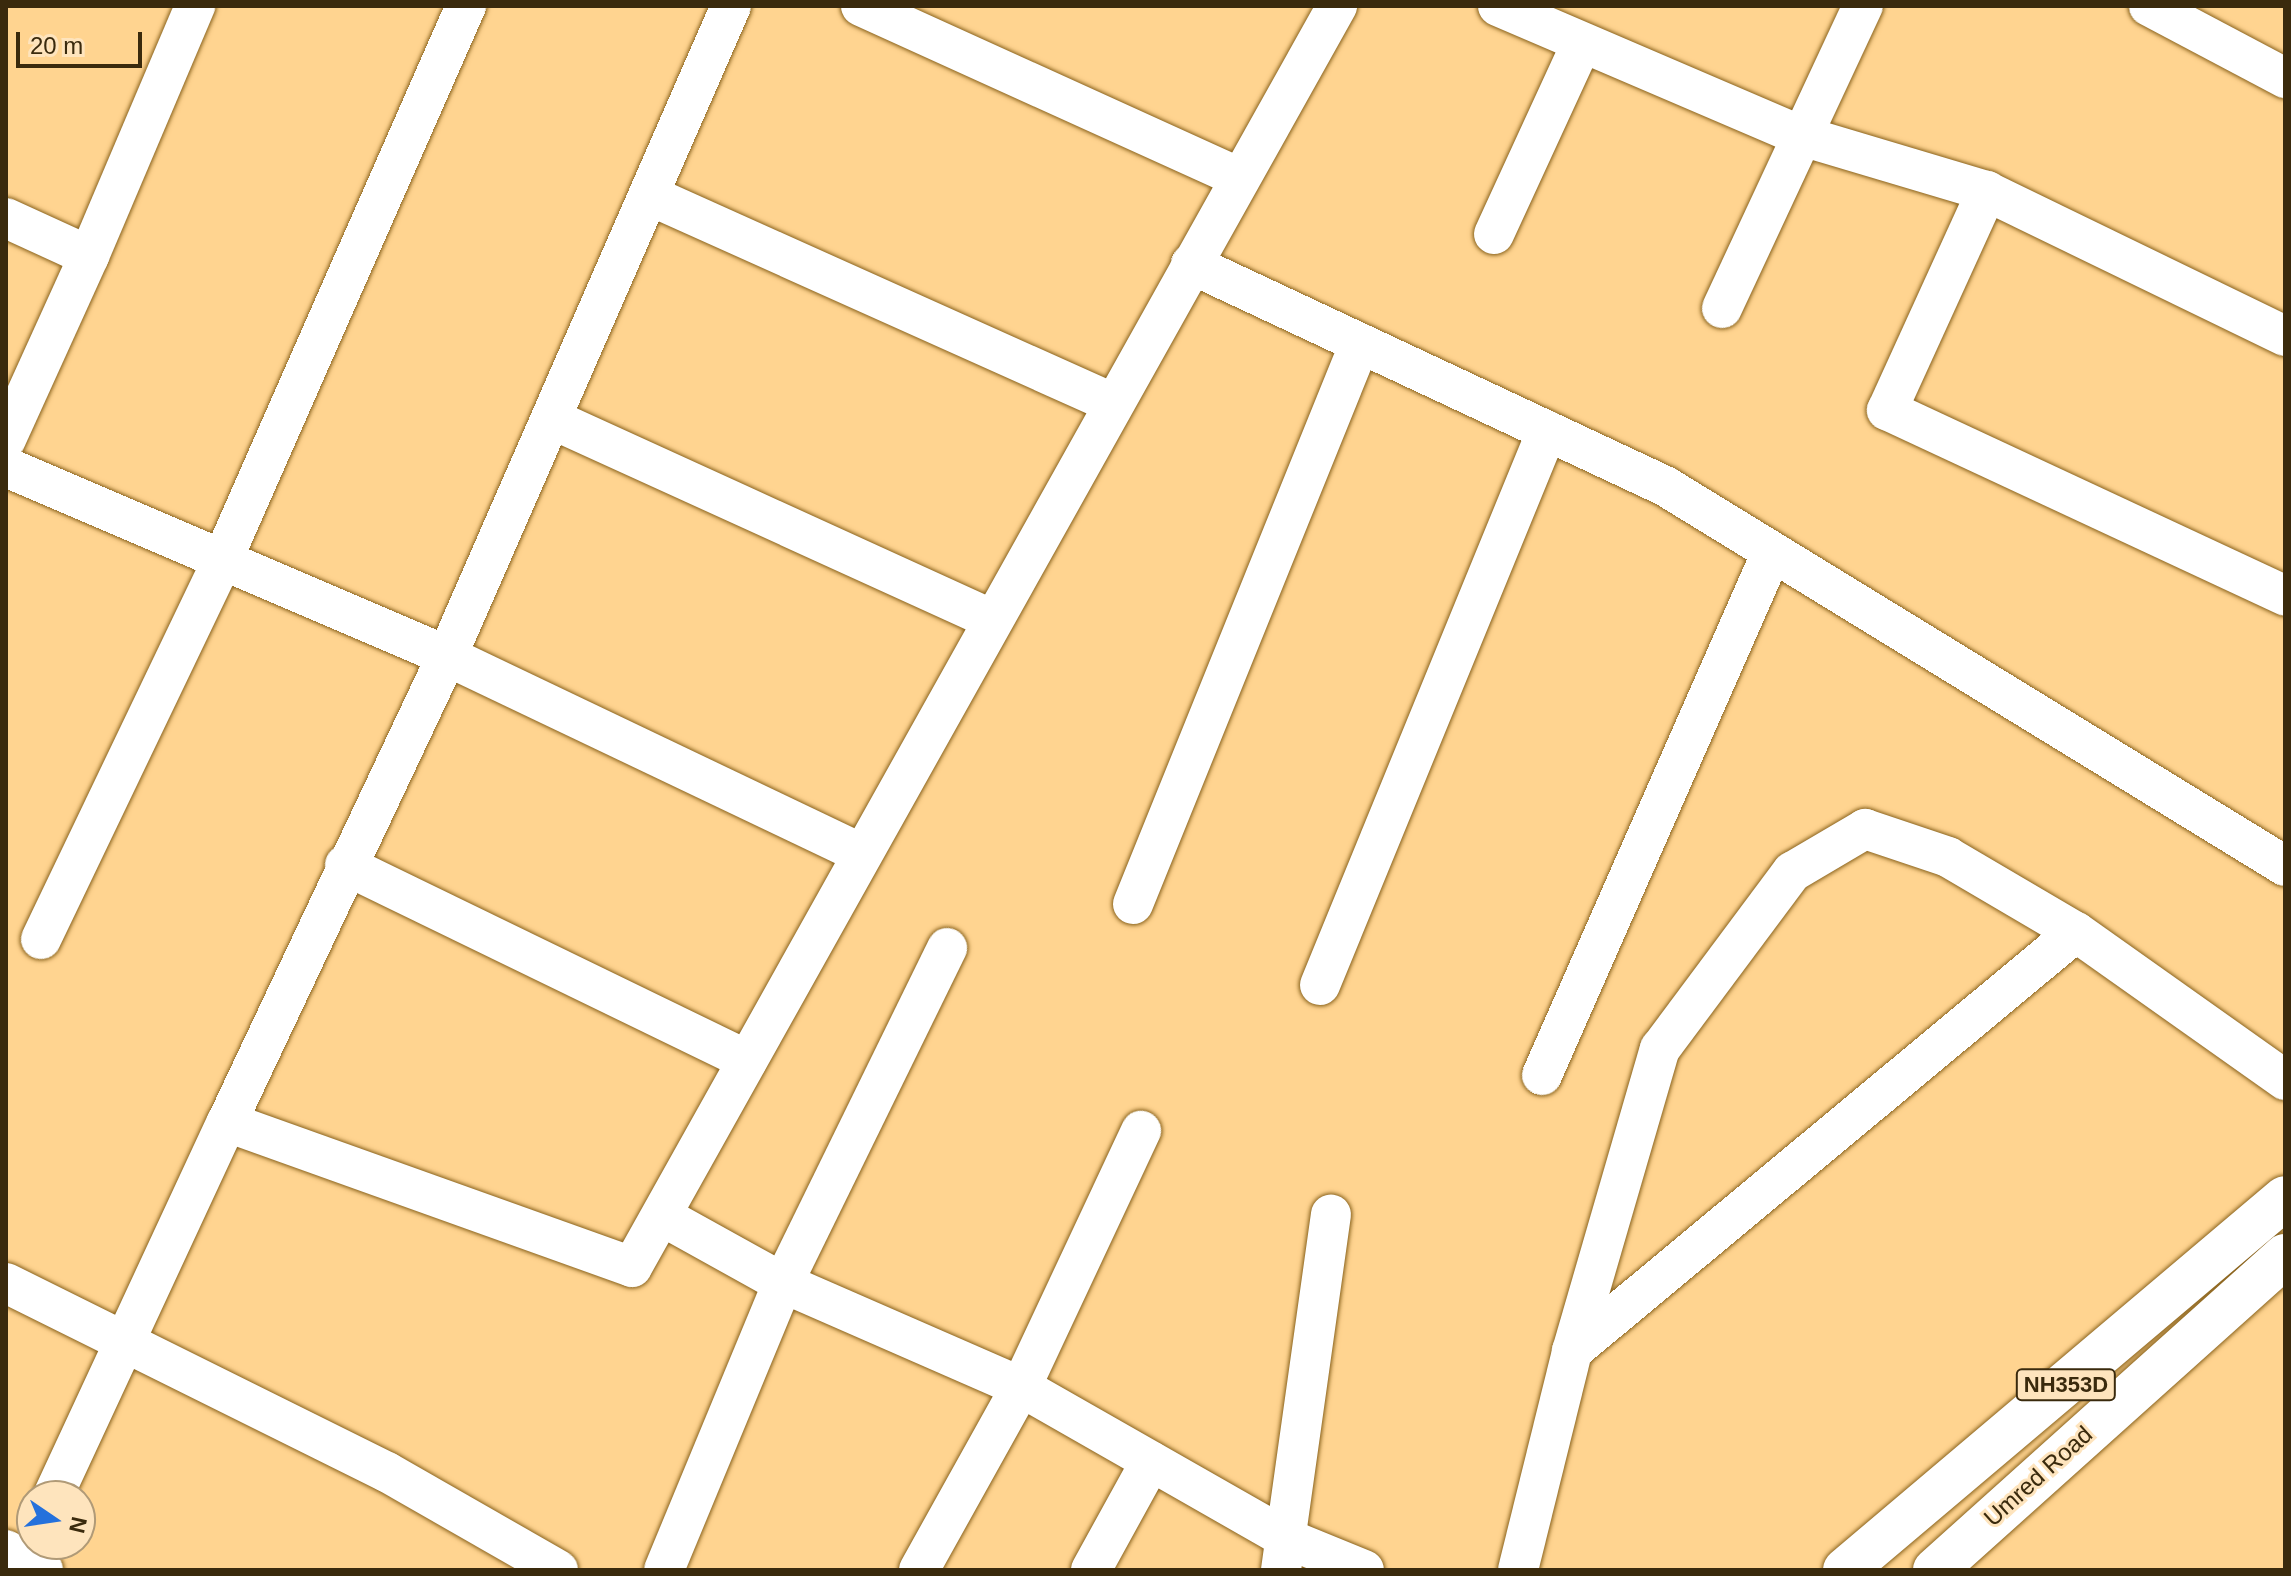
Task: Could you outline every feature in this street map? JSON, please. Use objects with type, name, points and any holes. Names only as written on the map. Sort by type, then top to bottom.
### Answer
[{"type":"highway","name":"NH353D","points":[[1845,1570],[2285,1198]]},
{"type":"highway","name":"Umred Road","points":[[1935,1570],[2285,1256]]},
{"type":"highway","points":[[2198,1272],[2226,1306]]},
{"type":"street","points":[[6,439],[89,256],[195,6]]},
{"type":"street","points":[[41,939],[221,563],[466,6]]},
{"type":"street","points":[[60,1480],[345,865],[447,656],[651,196],[731,6]]},
{"type":"street","points":[[861,6],[1240,178]]},
{"type":"street","points":[[227,1122],[632,1267],[990,619],[1337,6]]},
{"type":"street","points":[[1498,6],[1802,136],[1987,191],[2285,336]]},
{"type":"street","points":[[1722,308],[1863,6]]},
{"type":"street","points":[[2149,6],[2285,78]]},
{"type":"street","points":[[1494,234],[1582,43]]},
{"type":"street","points":[[1987,191],[1887,410],[2285,596]]},
{"type":"street","points":[[651,196],[1112,403]]},
{"type":"street","points":[[6,218],[89,256]]},
{"type":"street","points":[[1191,264],[1665,486],[2285,866]]},
{"type":"street","points":[[1133,904],[1360,343]]},
{"type":"street","points":[[552,419],[990,619]]},
{"type":"street","points":[[1320,985],[1547,431]]},
{"type":"street","points":[[6,467],[221,563],[447,656],[860,853]]},
{"type":"street","points":[[1542,1075],[1772,552]]},
{"type":"street","points":[[1518,1570],[1572,1351],[1660,1049],[1792,872],[1865,829],[1948,857],[2076,932],[2285,1080]]},
{"type":"street","points":[[345,865],[747,1060]]},
{"type":"street","points":[[1572,1351],[2076,932]]},
{"type":"street","points":[[664,1570],[783,1283],[947,948]]},
{"type":"street","points":[[919,1570],[1021,1387],[1141,1131]]},
{"type":"street","points":[[1285,1554],[1331,1214]]},
{"type":"street","points":[[662,1216],[783,1283],[1021,1387],[1151,1461],[1285,1554],[1364,1570]]},
{"type":"street","points":[[6,1283],[387,1472],[558,1570]]},
{"type":"street","points":[[1091,1570],[1151,1461]]}]
